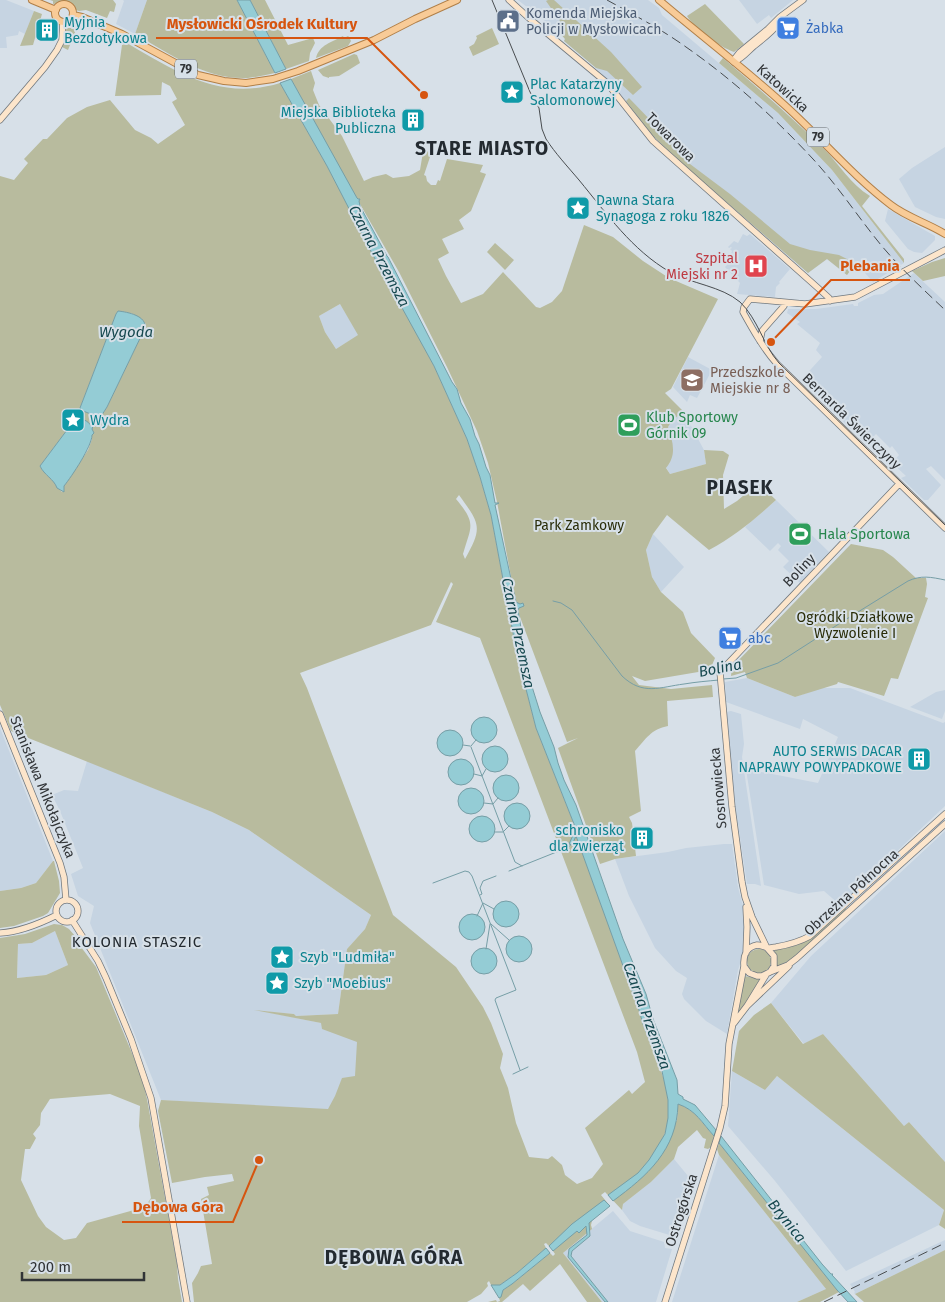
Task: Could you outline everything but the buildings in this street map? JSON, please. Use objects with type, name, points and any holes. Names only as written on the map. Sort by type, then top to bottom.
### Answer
[{"type":"main road","name":"79","points":[[32,0],[56,10],[60,6],[68,5],[72,9],[73,14],[127,36],[198,74],[224,81],[252,82],[273,79],[326,60],[374,40],[457,0]]},
{"type":"main road","name":"Katowicka","points":[[659,0],[734,61],[800,120],[869,188],[901,212],[945,234]]},
{"type":"main road","points":[[56,10],[57,18],[63,22],[70,20],[73,14]]},
{"type":"main road","name":"Katowicka","points":[[937,229],[945,230]]},
{"type":"street","name":"Towarowa","points":[[509,0],[607,83],[654,141],[818,288],[830,301]]},
{"type":"street","points":[[742,55],[780,17],[803,0]]},
{"type":"street","points":[[734,61],[764,38],[790,10]]},
{"type":"street","points":[[0,120],[57,50],[62,40],[63,22]]},
{"type":"street","points":[[768,29],[776,27]]},
{"type":"street","points":[[764,38],[768,29]]},
{"type":"street","points":[[723,53],[742,55]]},
{"type":"street","points":[[742,55],[746,72]]},
{"type":"street","points":[[760,341],[762,331],[784,306],[784,303],[805,304],[855,297],[943,252]]},
{"type":"street","points":[[814,303],[818,297],[818,288]]},
{"type":"street","name":"Bernarda Świerczyny","points":[[784,303],[750,299],[744,307],[743,312],[765,350],[777,364],[945,528]]},
{"type":"street","points":[[752,330],[762,331]]},
{"type":"street","name":"Boliny","points":[[720,675],[725,666],[899,484]]},
{"type":"street","name":"Sosnowiecka","points":[[720,675],[732,807],[745,897],[747,927],[746,952],[729,1044],[725,1106],[720,1127]]},
{"type":"street","name":"Stanisława Mikołajczyka","points":[[0,714],[60,864],[64,877],[66,900]]},
{"type":"street","name":"Obrzeżna Północna","points":[[767,948],[793,943],[810,936],[945,814]]},
{"type":"street","name":"Obrzeżna Północna","points":[[768,973],[788,965],[798,958],[945,824]]},
{"type":"street","points":[[870,882],[875,888]]},
{"type":"street","name":"Sosnowiecka","points":[[733,1025],[774,966],[774,956],[767,948],[745,897]]},
{"type":"street","points":[[66,900],[72,901],[77,906],[77,914],[72,920],[65,921],[57,915],[57,907],[62,901],[66,900]]},
{"type":"street","points":[[0,933],[28,928],[57,915]]},
{"type":"street","points":[[72,920],[106,978],[131,1038],[149,1091],[187,1302]]},
{"type":"street","points":[[746,952],[752,947],[760,945],[767,948]]},
{"type":"street","points":[[747,1006],[798,958]]},
{"type":"street","points":[[744,966],[753,975],[762,976],[768,973]]},
{"type":"street","name":"Ostrogórska","points":[[665,1302],[720,1127]]},
{"type":"shaded area","points":[[0,0],[6,0],[34,11],[25,34],[19,31],[18,35],[6,37],[7,48],[0,48]]},
{"type":"shaded area","points":[[123,0],[147,0],[135,34],[116,24]]},
{"type":"shaded area","points":[[518,0],[648,0],[659,8],[662,15],[778,113],[832,170],[904,263],[873,282],[865,273],[852,268],[847,275],[827,259],[808,273],[678,160],[651,134],[622,96],[596,68],[564,41],[565,39],[560,33]]},
{"type":"shaded area","points":[[739,0],[793,0],[771,18],[769,15],[757,24]]},
{"type":"shaded area","points":[[945,147],[945,219],[915,207],[899,179],[912,168]]},
{"type":"shaded area","points":[[888,209],[935,236],[935,240],[922,253],[908,249],[885,221]]},
{"type":"shaded area","name":"Szpital Miejski nr 2","points":[[743,234],[747,236],[750,234],[790,269],[776,287],[775,297],[737,294],[740,283],[725,267],[732,251],[731,247],[728,247],[734,241],[738,243]]},
{"type":"shaded area","points":[[914,273],[945,302],[945,480],[931,466],[926,469],[941,485],[928,500],[924,500],[901,478],[906,476],[892,463],[899,455],[892,446],[890,448],[876,434],[866,444],[801,380],[822,357],[816,350],[820,343],[797,324],[800,322],[787,313],[788,309],[816,309],[853,304],[858,306],[858,303],[874,295],[883,294]]},
{"type":"shaded area","points":[[340,304],[359,335],[336,349],[325,332],[319,316]]},
{"type":"shaded area","name":"Przedszkole Miejskie nr 8","points":[[688,357],[712,370],[697,398],[690,395],[687,402],[673,387]]},
{"type":"shaded area","points":[[683,411],[704,450],[706,464],[670,474],[666,467],[670,463],[672,439],[668,427],[670,422]]},
{"type":"shaded area","points":[[776,500],[829,552],[800,583],[783,567],[789,561],[778,550],[781,546],[778,543],[770,551],[745,527]]},
{"type":"shaded area","points":[[653,534],[684,567],[661,592],[652,577],[646,550]]},
{"type":"shaded area","points":[[747,678],[795,697],[821,688],[850,688],[943,723],[945,722],[945,806],[840,905],[824,891],[799,894],[764,885],[746,769],[818,783],[838,737],[803,719],[800,729],[726,702],[725,682]]},
{"type":"shaded area","points":[[945,690],[945,711],[942,719],[910,707],[936,692]]},
{"type":"shaded area","points":[[731,711],[741,714],[744,744],[742,757],[761,886],[747,884],[736,811],[726,712]]},
{"type":"shaded area","points":[[0,728],[53,861],[36,883],[21,888],[0,891]]},
{"type":"shaded area","points":[[87,761],[212,812],[249,830],[371,915],[365,929],[347,949],[338,1014],[296,1016],[294,1014],[262,1011],[321,1023],[376,1020],[379,1113],[161,1100],[90,923],[94,906],[78,896],[71,874],[83,868],[52,795],[64,790],[78,791]]},
{"type":"shaded area","points":[[945,831],[945,1162],[909,1122],[904,1126],[823,1034],[804,1044],[771,1003],[811,956]]},
{"type":"shaded area","points":[[732,844],[738,887],[745,914],[743,955],[738,970],[727,1034],[706,1021],[684,999],[682,994],[687,978],[676,971],[655,948],[629,896],[615,859]]},
{"type":"shaded area","points":[[55,931],[68,965],[46,975],[17,978],[18,944],[32,943]]},
{"type":"shaded area","points":[[732,1071],[765,1090],[777,1076],[944,1210],[939,1225],[846,1271],[775,1181],[728,1126]]},
{"type":"shaded area","points":[[719,1155],[826,1289],[797,1302],[672,1302]]},
{"type":"shaded area","points":[[674,1159],[693,1182],[676,1237],[630,1221],[622,1210],[623,1204],[651,1182]]},
{"type":"shaded area","points":[[613,1211],[630,1231],[664,1242],[665,1248],[672,1249],[656,1302],[602,1302],[563,1253]]},
{"type":"shaded area","points":[[945,1240],[945,1250],[854,1293],[850,1284]]},
{"type":"green space","points":[[50,0],[113,0],[116,4],[114,12],[110,11],[107,18],[86,10],[76,10],[66,2],[53,4],[53,1]]},
{"type":"green space","points":[[147,0],[237,0],[275,73],[248,78],[218,75],[189,64],[162,50],[135,34]]},
{"type":"green space","points":[[250,0],[265,0],[288,45],[313,38],[315,43],[310,53],[309,61],[286,69]]},
{"type":"green space","points":[[554,0],[611,52],[642,87],[633,95],[607,71],[596,68],[564,41],[565,39],[558,28],[562,24],[546,1]]},
{"type":"green space","points":[[705,4],[744,44],[734,52],[708,37],[687,16]]},
{"type":"green space","points":[[34,11],[42,14],[33,45],[20,46]]},
{"type":"green space","points":[[74,20],[90,25],[89,29],[78,25],[68,50],[62,47],[67,26]]},
{"type":"green space","points":[[492,28],[499,44],[473,56],[469,47],[474,44],[476,36]]},
{"type":"green space","points":[[343,36],[344,38],[348,36],[351,41],[348,46],[316,58],[323,47]]},
{"type":"green space","points":[[123,41],[179,72],[217,86],[237,89],[258,88],[280,83],[327,166],[434,366],[467,439],[491,515],[517,654],[536,728],[574,824],[576,835],[666,1086],[668,1117],[664,1135],[656,1150],[677,1120],[678,1104],[694,1113],[714,1136],[711,1147],[708,1149],[704,1148],[706,1139],[697,1130],[678,1147],[674,1159],[651,1182],[623,1204],[622,1210],[605,1192],[601,1195],[610,1206],[593,1216],[592,1229],[563,1253],[602,1302],[587,1302],[560,1264],[530,1291],[523,1284],[502,1302],[497,1302],[500,1301],[499,1298],[503,1290],[550,1253],[553,1256],[555,1254],[553,1251],[559,1246],[556,1240],[549,1246],[546,1243],[544,1244],[546,1248],[500,1285],[491,1285],[489,1281],[487,1283],[488,1286],[481,1294],[467,1302],[194,1302],[192,1283],[201,1266],[212,1264],[201,1199],[209,1195],[207,1187],[234,1181],[232,1174],[172,1183],[158,1111],[161,1100],[328,1109],[342,1078],[355,1076],[357,1042],[322,1029],[321,1023],[254,1010],[294,1014],[296,1016],[338,1014],[347,949],[365,929],[371,915],[249,830],[212,812],[11,731],[0,705],[0,176],[14,180],[28,163],[24,159],[67,118],[87,107],[110,100],[135,130],[158,144],[185,125],[172,102],[177,99],[170,86],[162,82],[161,95],[115,96]],"holes":[[[340,304],[358,335],[336,349],[325,332],[319,316]],[[118,311],[133,314],[146,324],[100,418],[80,408]],[[76,418],[91,426],[92,439],[88,450],[62,492],[40,466]],[[459,495],[477,526],[475,540],[465,559],[463,554],[470,531],[470,520],[456,499]],[[451,582],[453,584],[436,622],[480,638],[637,1052],[645,1082],[632,1094],[629,1090],[585,1128],[603,1164],[592,1178],[577,1184],[565,1175],[562,1165],[552,1156],[548,1159],[529,1157],[516,1123],[508,1088],[500,1068],[503,1054],[491,1023],[483,1007],[456,967],[393,915],[300,673],[431,625]]]},
{"type":"green space","points":[[354,54],[357,55],[360,63],[339,76],[329,78],[323,76],[318,70]]},
{"type":"green space","points":[[723,58],[800,126],[824,149],[857,186],[870,196],[862,206],[904,259],[904,263],[832,170],[778,113],[719,63]]},
{"type":"green space","name":"Park Zamkowy","points":[[311,71],[315,83],[313,90],[319,105],[342,136],[364,181],[386,174],[393,178],[409,176],[420,170],[423,152],[432,151],[424,175],[431,185],[436,185],[438,180],[440,181],[447,159],[483,165],[480,172],[486,174],[471,211],[459,220],[464,229],[442,239],[449,253],[438,259],[461,303],[483,294],[503,272],[536,307],[540,308],[552,302],[562,291],[584,225],[613,237],[643,261],[669,278],[718,299],[671,389],[665,393],[683,411],[668,427],[673,453],[666,468],[670,474],[706,464],[704,450],[723,451],[729,455],[723,475],[724,509],[737,501],[758,483],[776,500],[744,527],[709,550],[667,515],[653,534],[646,550],[652,577],[661,592],[683,612],[691,633],[715,658],[710,670],[645,681],[632,676],[639,685],[671,689],[712,685],[713,697],[667,701],[668,726],[653,732],[635,751],[641,811],[629,817],[632,823],[636,856],[615,859],[600,864],[558,748],[578,738],[567,742],[517,609],[497,502],[488,463],[477,431],[399,272],[291,79]]},
{"type":"green space","points":[[629,98],[687,155],[690,164],[730,194],[790,244],[839,255],[855,263],[857,270],[852,268],[847,275],[827,259],[808,273],[678,160],[651,134],[626,101]]},
{"type":"green space","points":[[495,243],[514,260],[505,270],[487,252]]},
{"type":"green space","points":[[945,258],[945,276],[923,281],[912,271],[932,262]]},
{"type":"green space","name":"Ogródki Działkowe Wyzwolenie I","points":[[851,544],[883,550],[916,578],[926,578],[925,597],[928,598],[898,679],[891,678],[884,696],[838,682],[837,684],[795,697],[747,678],[745,672],[731,676],[732,667]]},
{"type":"green space","points":[[53,861],[59,881],[60,893],[48,913],[14,926],[0,928],[0,891],[21,888],[36,883]]},
{"type":"green space","points":[[845,908],[847,909],[793,959],[776,967],[774,950],[805,941]]},
{"type":"green space","points":[[54,924],[62,925],[75,936],[96,967],[142,1077],[177,1264],[182,1302],[0,1302],[0,938],[25,934]],"holes":[[[55,931],[68,965],[46,975],[17,978],[18,944],[32,943]],[[110,1094],[140,1106],[139,1126],[151,1198],[145,1207],[87,1223],[76,1238],[64,1240],[46,1227],[38,1216],[21,1180],[25,1149],[30,1149],[36,1138],[33,1134],[40,1125],[41,1113],[50,1099]]]},
{"type":"green space","points":[[759,949],[768,952],[771,961],[768,970],[759,973],[750,970],[747,961],[750,952]]},
{"type":"green space","points":[[744,976],[762,979],[737,1015]]},
{"type":"green space","points":[[771,1003],[803,1044],[823,1034],[904,1126],[909,1122],[945,1162],[945,1229],[939,1225],[944,1210],[777,1076],[765,1090],[732,1071],[739,1031],[754,1015]]},
{"type":"green space","points":[[719,1143],[839,1292],[820,1302],[797,1302],[826,1289],[719,1155],[717,1149]]},
{"type":"green space","points":[[945,1250],[945,1302],[864,1302],[855,1294]]},
{"type":"water","points":[[237,0],[250,0],[286,69],[275,73]]},
{"type":"water","name":"Czarna Przemsza","points":[[291,79],[357,198],[360,199],[360,206],[457,389],[461,403],[470,419],[490,475],[495,503],[499,503],[495,505],[516,602],[523,603],[524,606],[518,610],[520,632],[529,677],[540,712],[554,747],[564,780],[576,805],[623,939],[646,994],[653,1019],[677,1080],[678,1094],[695,1105],[716,1130],[714,1136],[694,1113],[678,1104],[672,1135],[658,1160],[637,1182],[613,1201],[608,1195],[638,1173],[649,1160],[665,1134],[668,1118],[668,1100],[662,1071],[643,1024],[576,836],[572,845],[569,844],[575,831],[574,824],[536,728],[517,654],[491,515],[467,439],[434,366],[327,166],[280,83]]},
{"type":"water","name":"Wygoda","points":[[118,311],[140,318],[145,324],[145,328],[100,418],[80,408]]},
{"type":"water","points":[[76,418],[85,420],[93,426],[94,433],[81,461],[64,486],[64,492],[57,488],[40,466]]},
{"type":"water","points":[[484,717],[493,721],[497,730],[493,739],[484,743],[475,739],[471,730],[475,721]]},
{"type":"water","points":[[450,730],[459,734],[463,743],[459,752],[450,756],[441,752],[437,743],[441,734]]},
{"type":"water","points":[[495,746],[504,750],[508,759],[504,768],[495,772],[486,768],[482,759],[486,750]]},
{"type":"water","points":[[461,759],[470,763],[474,772],[470,781],[461,785],[452,781],[448,772],[452,763]]},
{"type":"water","points":[[506,775],[515,779],[519,788],[515,797],[506,801],[497,797],[493,788],[497,779]]},
{"type":"water","points":[[471,788],[480,792],[484,801],[480,810],[471,814],[462,810],[458,801],[462,792]]},
{"type":"water","points":[[517,803],[526,807],[530,816],[526,825],[517,829],[508,825],[504,816],[508,807]]},
{"type":"water","points":[[482,816],[491,820],[495,829],[491,838],[482,842],[473,838],[469,829],[473,820]]},
{"type":"water","points":[[506,901],[515,905],[519,914],[515,923],[506,927],[497,923],[493,914],[497,905]]},
{"type":"water","points":[[472,914],[481,918],[485,927],[481,936],[472,940],[463,936],[459,927],[463,918]]},
{"type":"water","points":[[519,936],[528,940],[532,949],[528,958],[519,962],[510,958],[506,949],[510,940]]},
{"type":"water","points":[[484,948],[493,952],[497,961],[493,970],[484,974],[475,970],[471,961],[475,952]]},
{"type":"water","name":"Brynica","points":[[721,1136],[822,1264],[857,1302],[848,1302],[837,1290],[719,1143]]},
{"type":"water","points":[[604,1200],[610,1206],[589,1223],[590,1236],[572,1251],[571,1256],[608,1302],[605,1302],[568,1257],[569,1249],[587,1235],[586,1226],[553,1251],[549,1246],[572,1224]]},
{"type":"water","points":[[546,1248],[550,1253],[503,1290],[499,1298],[491,1285],[500,1285]]},
{"type":"waterway","name":"Bolina","points":[[723,679],[736,678],[778,663],[908,581],[926,577],[945,580]]},
{"type":"waterway","name":"Bolina","points":[[553,601],[561,603],[572,610],[622,676],[637,686],[652,689],[719,680]]},
{"type":"waterway","points":[[471,746],[476,740]]},
{"type":"waterway","points":[[463,745],[470,746]]},
{"type":"waterway","points":[[471,747],[515,862],[522,866]]},
{"type":"waterway","points":[[474,774],[482,776],[486,769]]},
{"type":"waterway","points":[[484,803],[493,804],[498,798]]},
{"type":"waterway","points":[[495,832],[503,832],[509,826]]},
{"type":"waterway","points":[[509,871],[569,847],[571,844]]},
{"type":"waterway","points":[[433,883],[465,871],[469,872],[472,876],[516,990],[495,1000],[520,1070]]},
{"type":"waterway","points":[[480,895],[482,894],[480,888],[483,881],[496,876]]},
{"type":"waterway","points":[[477,916],[483,903],[494,909]]},
{"type":"waterway","points":[[486,949],[490,924]]},
{"type":"waterway","points":[[491,924],[509,940]]},
{"type":"waterway","points":[[513,1074],[528,1067]]},
{"type":"tram line","points":[[492,0],[530,92],[539,108],[542,129],[546,139],[557,155],[610,218],[632,242],[656,263],[688,280],[724,292],[740,302],[751,316],[773,356],[779,363],[945,525]]},
{"type":"railway","points":[[607,0],[657,28],[686,47],[720,72],[768,114],[822,169],[889,254],[945,310]]},
{"type":"railway","points":[[824,1302],[945,1243]]},
{"type":"place","name":"Komenda Miejska Policji w Mysłowicach","points":[[508,21]]},
{"type":"place","name":"Żabka","points":[[788,28]]},
{"type":"place","name":"Myjnia Bezdotykowa","points":[[47,30]]},
{"type":"place","name":"Plac Katarzyny Salomonowej","points":[[512,92]]},
{"type":"place","name":"Mysłowicki Ośrodek Kultury","points":[[424,95]]},
{"type":"place","name":"Miejska Biblioteka Publiczna","points":[[413,120]]},
{"type":"place","name":"Dawna Stara Synagoga z roku 1826","points":[[578,208]]},
{"type":"place","name":"Szpital Miejski nr 2","points":[[756,266]]},
{"type":"place","name":"Plebania","points":[[771,342]]},
{"type":"place","name":"Przedszkole Miejskie nr 8","points":[[692,380]]},
{"type":"place","name":"Wydra","points":[[73,420]]},
{"type":"place","name":"Klub Sportowy Górnik 09","points":[[629,425]]},
{"type":"place","name":"Hala Sportowa","points":[[800,534]]},
{"type":"place","name":"abc","points":[[730,638]]},
{"type":"place","name":"AUTO SERWIS DACAR NAPRAWY POWYPADKOWE","points":[[919,759]]},
{"type":"place","name":"schronisko dla zwierząt","points":[[642,838]]},
{"type":"place","name":"Szyb \"Ludmiła\"","points":[[282,957]]},
{"type":"place","name":"Szyb \"Moebius\"","points":[[277,983]]},
{"type":"place","name":"Dębowa Góra","points":[[259,1160]]},
{"type":"district","name":"STARE MIASTO","points":[[482,148]]},
{"type":"district","name":"PIASEK","points":[[740,487]]},
{"type":"district","name":"KOLONIA STASZIC","points":[[137,942]]},
{"type":"district","name":"DĘBOWA GÓRA","points":[[394,1257]]}]
